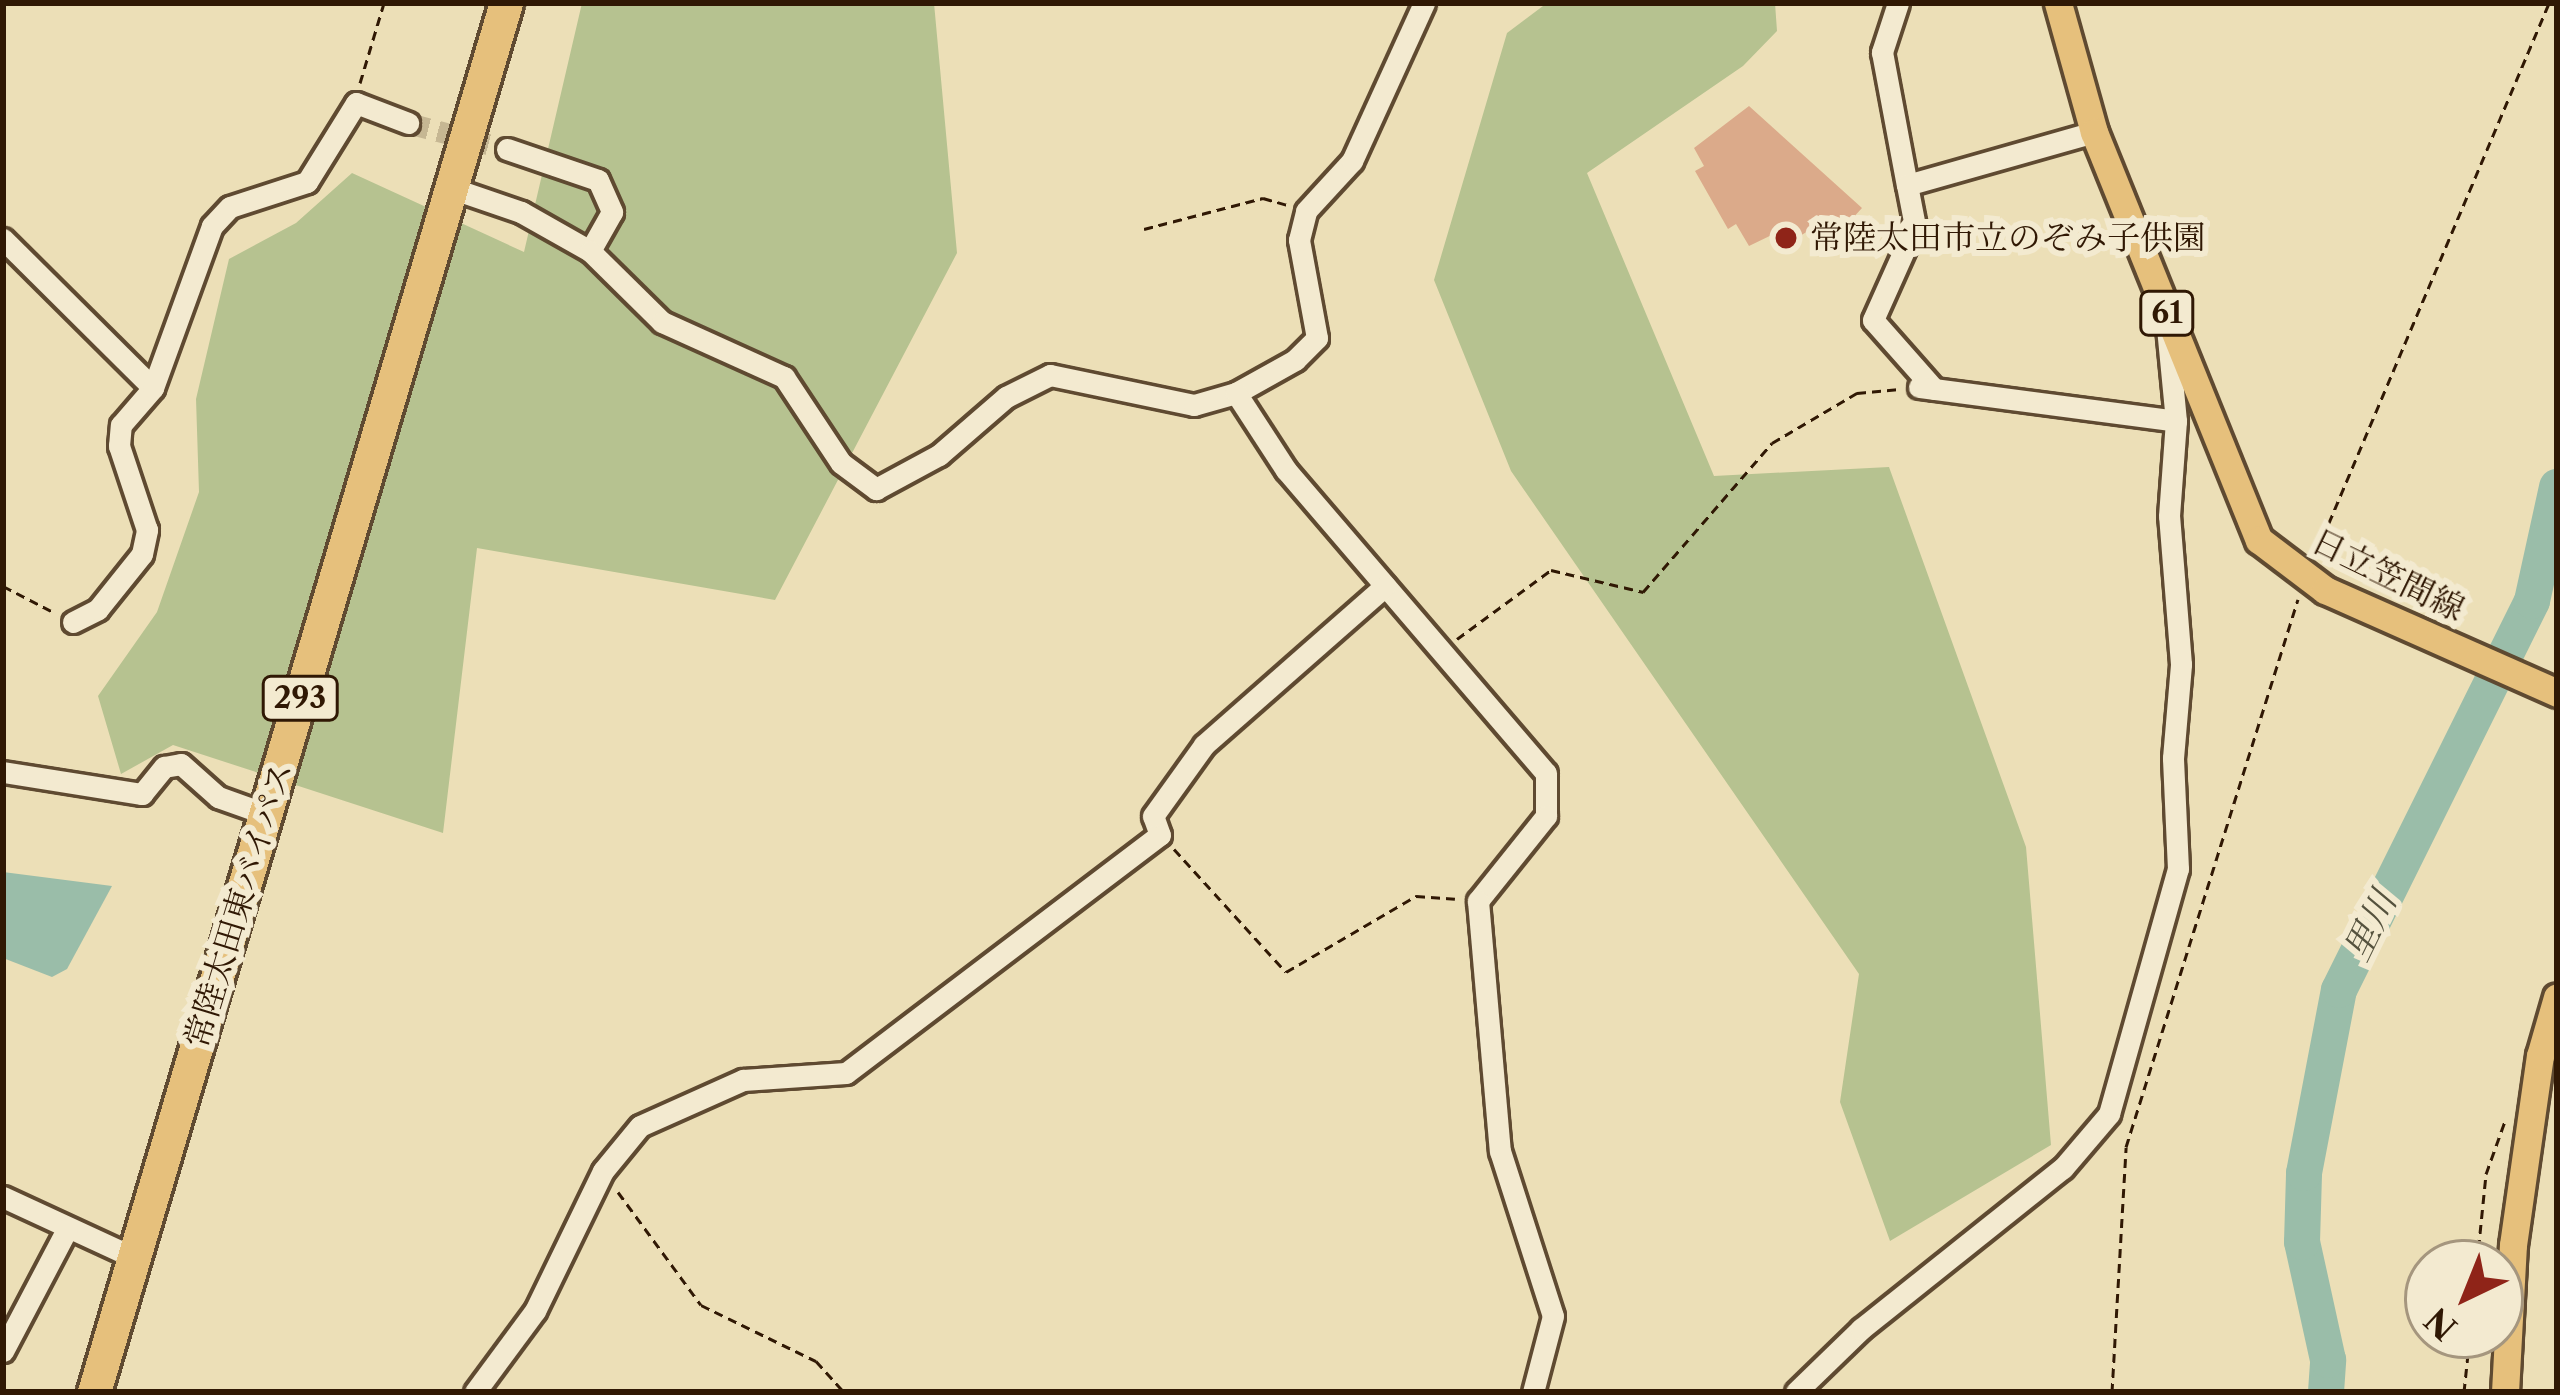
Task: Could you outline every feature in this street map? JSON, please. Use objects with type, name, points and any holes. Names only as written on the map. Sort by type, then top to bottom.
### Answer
[{"type":"highway","name":"常陸太田東バイパス","points":[[94,1392],[506,3]]},
{"type":"main road","name":"日立笠間線","points":[[2058,3],[2094,132],[2259,540],[2315,585],[2557,693]]},
{"type":"main road","points":[[2505,1392],[2513,1245],[2557,997]]},
{"type":"street","points":[[451,188],[521,212],[590,251],[662,322],[784,377],[842,463],[876,489],[939,455],[1006,397],[1050,376],[1194,404],[1236,393],[1317,338],[1299,240],[1306,211],[1352,161],[1424,3]]},
{"type":"street","points":[[1898,3],[1882,52],[1915,226],[1873,320],[1927,388],[2214,435]]},
{"type":"street","points":[[73,622],[98,609],[142,554],[147,530],[119,446],[121,425],[154,388],[212,226],[230,207],[307,182],[356,103],[408,123]]},
{"type":"street","points":[[1907,184],[2094,132]]},
{"type":"street","points":[[507,149],[598,179],[612,212],[590,251]]},
{"type":"street","points":[[3,239],[154,388]]},
{"type":"street","points":[[1796,1392],[1861,1329],[2063,1168],[2109,1114],[2176,882],[2175,430],[2165,309]]},
{"type":"street","points":[[1236,393],[1286,470],[1546,773],[1546,816],[1478,901],[1500,1151],[1553,1316],[1533,1392]]},
{"type":"street","points":[[476,1392],[535,1311],[603,1171],[640,1126],[743,1080],[846,1073],[1160,835],[1154,816],[1204,745],[1385,586]]},
{"type":"street","points":[[3,772],[142,794],[164,767],[181,764],[218,797],[266,814]]},
{"type":"street","points":[[3,1197],[133,1257]]},
{"type":"street","points":[[3,1352],[9,1325],[67,1229]]},
{"type":"path","points":[[356,103],[384,3]]},
{"type":"path","points":[[2112,1392],[2126,1147],[2315,585],[2549,3]]},
{"type":"path","points":[[1144,230],[1263,198],[1306,211]]},
{"type":"path","points":[[1442,650],[1551,571],[1642,592],[1772,443],[1857,393],[1927,388]]},
{"type":"path","points":[[3,586],[73,622]]},
{"type":"path","points":[[1160,835],[1286,972],[1416,896],[1478,901]]},
{"type":"path","points":[[2479,1239],[2486,1174],[2516,1101]]},
{"type":"path","points":[[603,1171],[701,1305],[816,1361],[844,1392]]},
{"type":"path","points":[[2464,1392],[2467,1359]]},
{"type":"shaded area","points":[[582,3],[934,3],[957,253],[775,600],[477,548],[443,833],[173,745],[121,774],[98,696],[157,612],[199,492],[196,399],[229,259],[296,223],[352,173],[524,252]]},
{"type":"shaded area","points":[[1547,3],[1775,3],[1777,31],[1743,66],[1587,173],[1714,476],[1889,467],[2026,847],[2051,1145],[1890,1241],[1840,1102],[1859,974],[1511,471],[1434,280],[1507,33]]},
{"type":"shaded area","points":[[3,872],[112,886],[67,969],[52,977],[3,958]]},
{"type":"building","points":[[1749,106],[1862,208],[1839,233],[1816,226],[1792,241],[1784,229],[1749,246],[1736,224],[1728,229],[1695,171],[1704,166],[1694,148]]},
{"type":"waterway","name":"里川","points":[[2326,1392],[2328,1360],[2302,1242],[2304,1173],[2339,990],[2532,601],[2557,487]]},
{"type":"tunnel","points":[[408,123],[507,149]]},
{"type":"place","name":"常陸太田市立のぞみ子供園","points":[[1786,238]]}]
